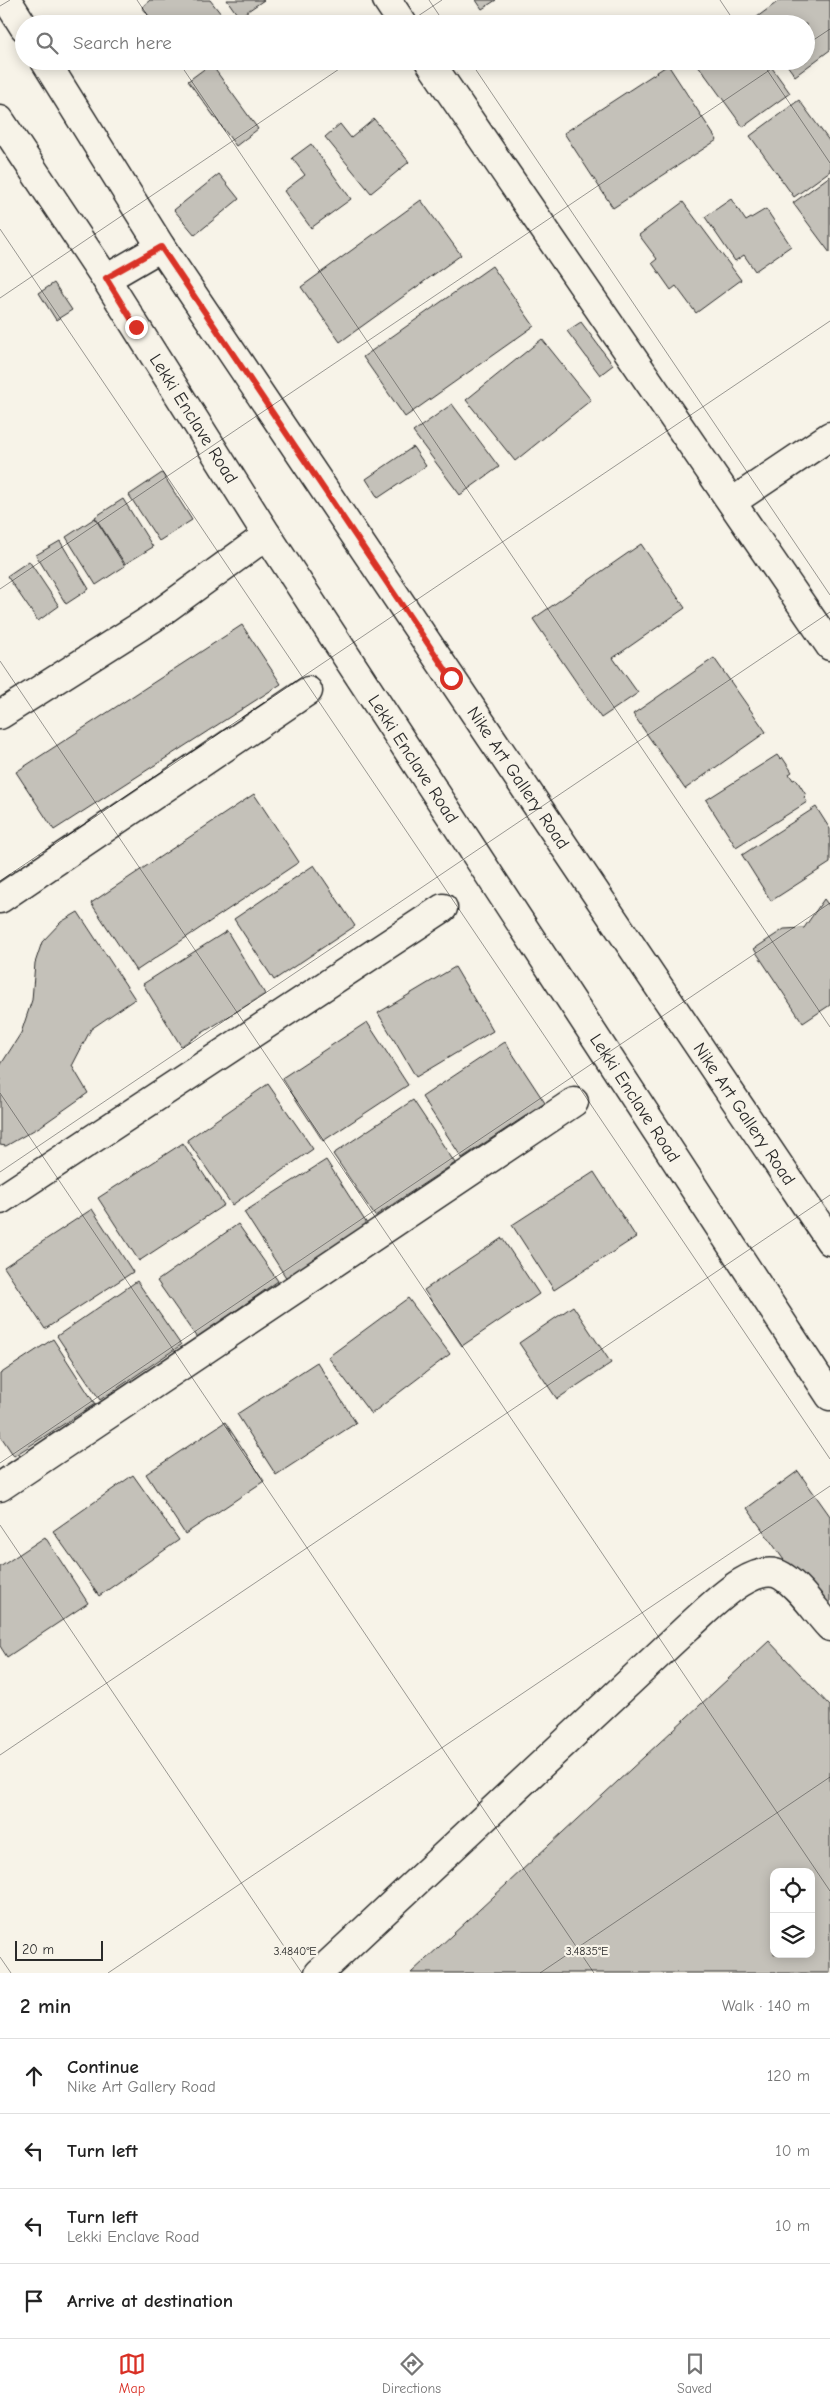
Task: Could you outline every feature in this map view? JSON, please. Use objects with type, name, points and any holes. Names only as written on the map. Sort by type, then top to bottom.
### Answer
[{"type":"street","points":[[7,0],[16,15]]},
{"type":"street","points":[[387,0],[397,15]]},
{"type":"street","name":"Nike Art Gallery Road","points":[[51,70],[161,247],[830,1241]]},
{"type":"street","points":[[435,70],[830,646]]},
{"type":"street","name":"Lekki Enclave Road","points":[[0,120],[106,278],[267,535],[830,1396]]},
{"type":"street","points":[[106,278],[161,247]]},
{"type":"street","points":[[732,502],[830,436]]},
{"type":"street","points":[[0,715],[153,618],[267,535]]},
{"type":"street","points":[[0,899],[308,690]]},
{"type":"street","points":[[0,1200],[443,908]]},
{"type":"street","points":[[0,1487],[574,1102]]},
{"type":"street","points":[[319,1973],[688,1627],[735,1586],[749,1577],[764,1573],[776,1573],[802,1594],[830,1627]]},
{"type":"building","points":[[150,0],[210,0],[222,15],[148,15],[142,7]]},
{"type":"building","points":[[227,0],[264,0],[242,15],[238,15]]},
{"type":"building","points":[[476,0],[496,0],[482,9]]},
{"type":"building","points":[[780,0],[830,0],[830,50],[815,61],[815,15],[760,15]]},
{"type":"building","points":[[203,70],[215,70],[258,129],[236,146],[188,81]]},
{"type":"building","points":[[660,70],[671,70],[717,140],[613,208],[564,133]]},
{"type":"building","points":[[702,70],[773,70],[790,93],[743,127]]},
{"type":"building","points":[[791,70],[803,70],[795,76]]},
{"type":"building","points":[[799,100],[830,142],[830,171],[794,197],[750,136]]},
{"type":"building","points":[[374,119],[409,162],[371,193],[325,137],[340,124],[351,138]]},
{"type":"building","points":[[311,144],[351,199],[311,228],[284,191],[305,175],[292,158]]},
{"type":"building","points":[[219,174],[239,199],[195,235],[174,210]]},
{"type":"building","points":[[830,176],[830,253],[793,203]]},
{"type":"building","points":[[731,199],[746,221],[766,209],[791,246],[755,271],[744,255],[735,261],[705,217]]},
{"type":"building","points":[[421,200],[461,255],[340,342],[301,287]]},
{"type":"building","points":[[683,202],[741,280],[696,313],[676,286],[671,290],[652,263],[657,259],[639,235]]},
{"type":"building","points":[[492,266],[534,326],[405,417],[363,357]]},
{"type":"building","points":[[54,283],[72,310],[56,320],[39,293]]},
{"type":"building","points":[[581,322],[613,365],[600,375],[567,331]]},
{"type":"building","points":[[542,339],[591,400],[515,461],[466,400]]},
{"type":"building","points":[[452,404],[499,467],[460,495],[413,432]]},
{"type":"building","points":[[413,447],[426,466],[378,498],[366,479]]},
{"type":"building","points":[[162,473],[192,520],[159,541],[129,495]]},
{"type":"building","points":[[123,499],[153,547],[125,564],[95,517]]},
{"type":"building","points":[[95,518],[125,566],[96,585],[66,537]]},
{"type":"building","points":[[60,541],[89,589],[66,604],[36,555]]},
{"type":"building","points":[[641,544],[685,608],[613,658],[638,693],[601,718],[533,619]]},
{"type":"building","points":[[29,561],[59,606],[38,621],[7,576]]},
{"type":"building","points":[[242,625],[281,684],[54,830],[16,772]]},
{"type":"building","points":[[714,658],[766,732],[685,789],[633,714]]},
{"type":"building","points":[[777,755],[780,759],[782,757],[792,772],[789,774],[793,780],[796,779],[806,795],[804,797],[807,802],[736,847],[706,800]]},
{"type":"building","points":[[254,794],[299,862],[136,971],[91,903]]},
{"type":"building","points":[[816,807],[830,829],[830,863],[771,901],[742,855]]},
{"type":"building","points":[[314,865],[355,926],[274,980],[234,919]]},
{"type":"building","points":[[824,899],[830,907],[830,1005],[803,1023],[754,949],[784,929],[804,928]]},
{"type":"building","points":[[78,912],[135,999],[91,1029],[72,1066],[88,1093],[41,1126],[6,1146],[0,1145],[0,1066],[21,1033],[32,1000],[35,963],[42,942],[61,922]]},
{"type":"building","points":[[227,931],[265,994],[181,1046],[143,984]]},
{"type":"building","points":[[455,967],[493,1031],[416,1077],[378,1013]]},
{"type":"building","points":[[367,1022],[408,1085],[323,1141],[282,1078]]},
{"type":"building","points":[[505,1042],[545,1103],[462,1158],[422,1097]]},
{"type":"building","points":[[268,1084],[313,1149],[232,1205],[187,1140]]},
{"type":"building","points":[[413,1100],[455,1163],[375,1216],[333,1154]]},
{"type":"building","points":[[183,1143],[224,1205],[139,1261],[98,1198]]},
{"type":"building","points":[[326,1160],[369,1227],[287,1279],[244,1212]]},
{"type":"building","points":[[594,1172],[636,1237],[554,1290],[512,1225]]},
{"type":"building","points":[[92,1209],[133,1272],[45,1329],[4,1267]]},
{"type":"building","points":[[238,1224],[278,1281],[197,1338],[157,1281]]},
{"type":"building","points":[[502,1238],[539,1294],[462,1346],[424,1290]]},
{"type":"building","points":[[137,1281],[181,1345],[100,1400],[57,1336]]},
{"type":"building","points":[[408,1298],[450,1354],[371,1414],[328,1357]]},
{"type":"building","points":[[573,1306],[611,1363],[557,1399],[519,1343]]},
{"type":"building","points":[[53,1339],[95,1404],[14,1456],[0,1435],[0,1374]]},
{"type":"building","points":[[317,1362],[356,1423],[276,1475],[237,1414]]},
{"type":"building","points":[[225,1422],[264,1481],[185,1534],[146,1474]]},
{"type":"building","points":[[798,1471],[830,1516],[830,1625],[747,1508]]},
{"type":"building","points":[[133,1475],[179,1540],[99,1596],[53,1531]]},
{"type":"building","points":[[45,1537],[88,1603],[7,1657],[0,1646],[0,1567]]},
{"type":"building","points":[[769,1641],[830,1706],[830,1973],[411,1973]]},
{"type":"route","points":[[136,327],[106,278],[161,247],[451,678]]}]
